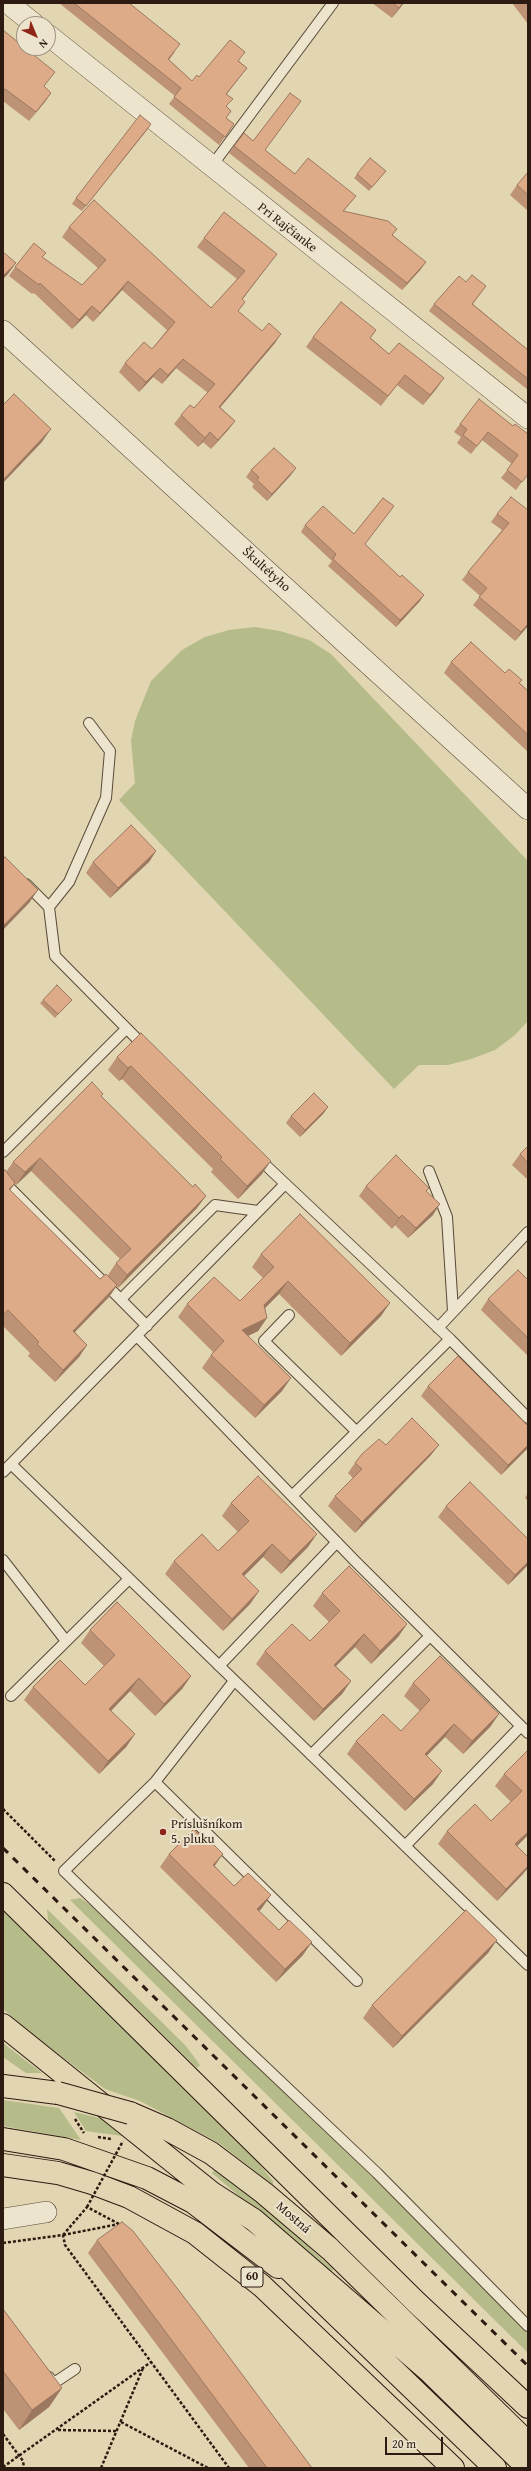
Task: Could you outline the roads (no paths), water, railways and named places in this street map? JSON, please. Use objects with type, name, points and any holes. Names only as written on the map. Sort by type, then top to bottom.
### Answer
[{"type":"main road","points":[[3,1894],[30,1916],[350,2236],[528,2406]]},
{"type":"main road","points":[[3,2025],[212,2193],[254,2220],[429,2370],[528,2468]]},
{"type":"main road","name":"Mostná","points":[[3,2086],[58,2093],[130,2113],[186,2140],[238,2172],[330,2249],[528,2443]]},
{"type":"main road","points":[[3,2139],[64,2149],[147,2178],[193,2202],[310,2292]]},
{"type":"main road","name":"60","points":[[3,2165],[58,2173],[92,2183],[129,2197],[195,2233],[262,2286],[453,2468]]},
{"type":"main road","points":[[212,2193],[310,2292],[495,2468]]},
{"type":"main road","points":[[350,2236],[399,2316],[484,2365]]},
{"type":"street","points":[[8,3],[24,16]]},
{"type":"street","name":"Pri Rajčianke","points":[[56,42],[210,167],[528,418]]},
{"type":"street","name":"Škultétyho","points":[[3,331],[528,810]]},
{"type":"street","points":[[3,2219],[46,2212]]},
{"type":"lane","points":[[210,167],[333,3]]},
{"type":"lane","points":[[48,907],[69,882],[106,798],[110,751],[89,724]]},
{"type":"lane","points":[[18,875],[48,907],[55,956],[126,1029],[155,1056]]},
{"type":"lane","points":[[3,1152],[126,1029]]},
{"type":"lane","points":[[251,1150],[285,1184],[450,1339],[528,1418]]},
{"type":"lane","points":[[430,1171],[447,1217],[453,1311]]},
{"type":"lane","points":[[3,1181],[147,1326]]},
{"type":"lane","points":[[3,1472],[285,1184]]},
{"type":"lane","points":[[121,1299],[215,1205],[258,1211]]},
{"type":"lane","points":[[438,1328],[528,1232]]},
{"type":"lane","points":[[289,1315],[264,1340],[356,1431]]},
{"type":"lane","points":[[137,1336],[293,1494],[337,1542],[525,1730],[405,1846]]},
{"type":"lane","points":[[293,1494],[450,1339]]},
{"type":"lane","points":[[11,1464],[528,1965]]},
{"type":"lane","points":[[219,1666],[337,1542]]},
{"type":"lane","points":[[3,1560],[66,1640]]},
{"type":"lane","points":[[11,1696],[66,1640],[129,1580]]},
{"type":"lane","points":[[311,1755],[430,1636]]},
{"type":"lane","points":[[234,1681],[155,1782],[64,1871],[240,2044],[378,2173],[528,2326]]},
{"type":"lane","points":[[155,1782],[357,1981]]},
{"type":"lane","points":[[40,2365],[54,2383],[75,2369]]},
{"type":"railway","points":[[3,1848],[528,2366]]},
{"type":"place","name":"Príslušníkom 5. pluku","points":[[163,1832]]}]
